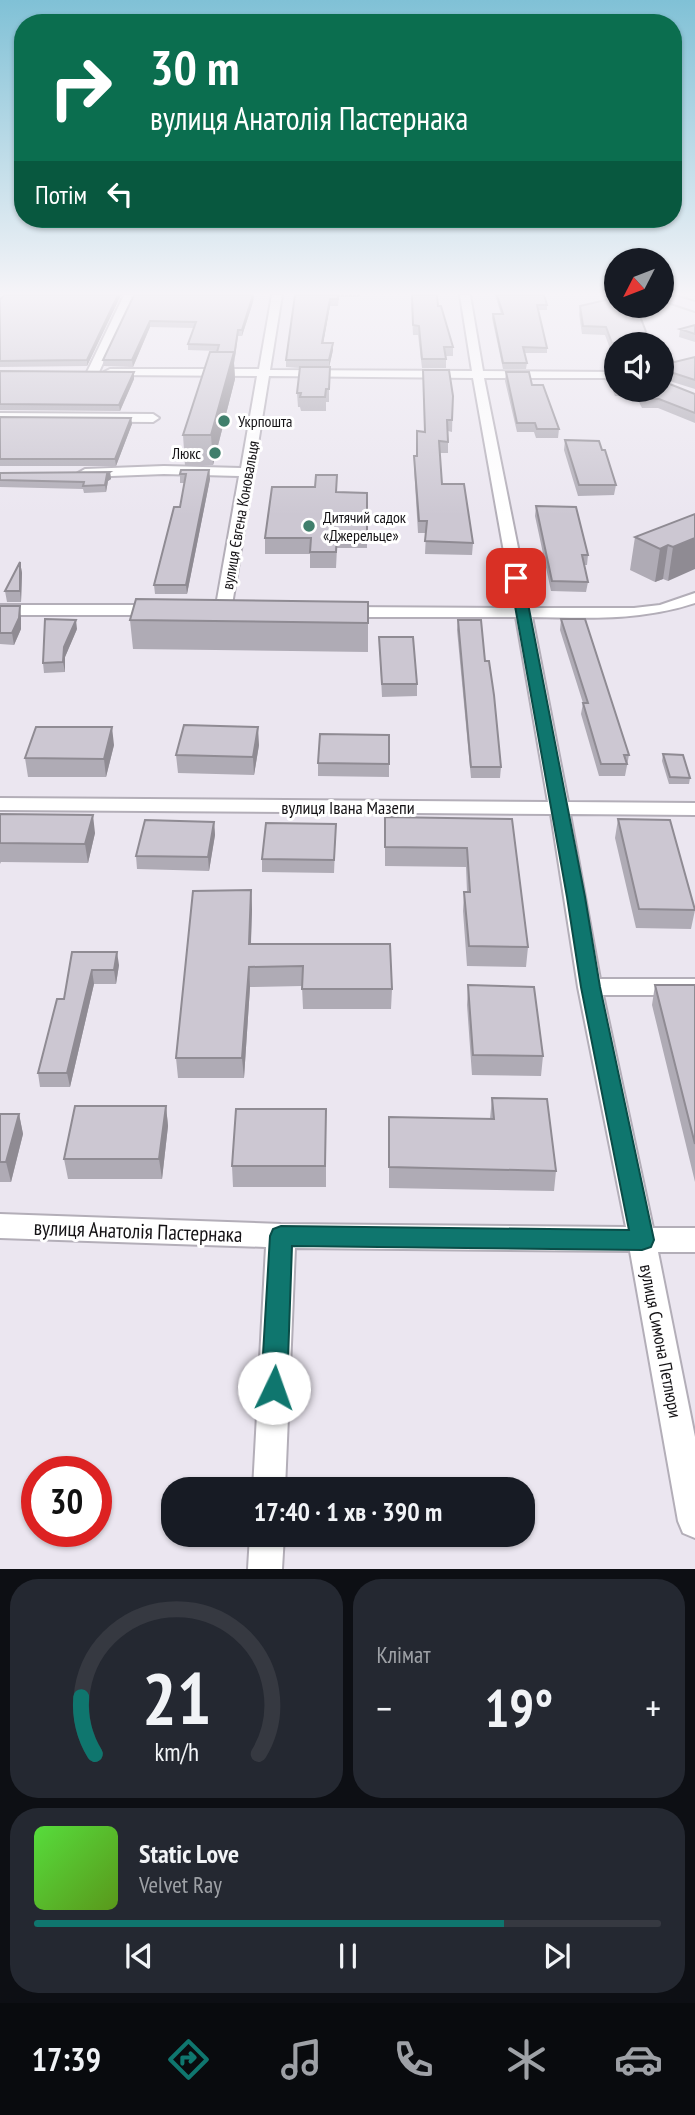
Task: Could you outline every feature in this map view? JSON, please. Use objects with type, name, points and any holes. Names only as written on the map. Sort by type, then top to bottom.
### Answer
[{"type":"street","points":[[93,372],[95,368]]},
{"type":"street","name":"вулиця Євгена Коновальця","points":[[223,611],[265,368]]},
{"type":"street","name":"вулиця Симона Петлюри","points":[[477,368],[524,613],[590,987],[642,1240],[695,1521]]},
{"type":"street","points":[[79,372],[604,375]]},
{"type":"street","points":[[0,417],[153,418]]},
{"type":"street","points":[[69,473],[137,474],[164,470],[247,472]]},
{"type":"street","points":[[321,611],[634,613],[695,598]]},
{"type":"street","points":[[0,610],[181,611]]},
{"type":"street","name":"вулиця Івана Мазепи","points":[[0,804],[695,809]]},
{"type":"street","points":[[590,987],[695,987]]},
{"type":"street","name":"вулиця Анатолія Пастернака","points":[[1,1228],[281,1236],[695,1240]]},
{"type":"street","points":[[270,1477],[281,1236]]},
{"type":"street","points":[[265,1569],[266,1547]]},
{"type":"building","points":[[205,368],[230,368],[211,435],[183,435]]},
{"type":"building","points":[[300,368],[330,368],[329,389],[326,389],[325,397],[300,397],[301,393],[297,393]]},
{"type":"building","points":[[674,368],[695,368],[695,380],[674,373]]},
{"type":"building","points":[[423,370],[449,370],[453,396],[452,420],[447,420],[448,442],[439,441],[442,484],[464,484],[473,543],[425,541],[427,521],[419,521],[414,456],[417,456],[417,431],[425,432]]},
{"type":"building","points":[[0,371],[134,372],[119,405],[0,404]]},
{"type":"building","points":[[506,372],[529,372],[532,385],[543,385],[559,429],[537,429],[535,423],[517,423]]},
{"type":"building","points":[[674,386],[695,394],[695,413],[667,402],[674,402]]},
{"type":"building","points":[[0,417],[131,418],[115,459],[0,459]]},
{"type":"building","points":[[565,440],[599,441],[602,450],[605,450],[616,485],[579,485]]},
{"type":"building","points":[[181,470],[209,470],[186,585],[154,585],[174,507],[180,507],[186,474],[180,474]]},
{"type":"building","points":[[110,472],[105,485],[0,480],[0,473]]},
{"type":"building","points":[[316,475],[337,475],[336,492],[367,493],[367,532],[337,532],[336,552],[310,552],[311,538],[265,538],[272,487],[315,487]]},
{"type":"building","points":[[536,506],[576,507],[588,555],[582,555],[588,582],[552,581]]},
{"type":"building","points":[[695,514],[695,538],[673,547],[668,545],[660,549],[635,537]]},
{"type":"building","points":[[20,562],[20,591],[5,591]]},
{"type":"building","points":[[136,599],[368,602],[368,623],[130,620]]},
{"type":"building","points":[[0,606],[20,606],[19,618],[12,633],[0,633]]},
{"type":"building","points":[[45,619],[76,620],[64,647],[63,662],[43,663]]},
{"type":"building","points":[[561,619],[585,619],[629,755],[624,755],[627,764],[601,764],[583,703],[588,703]]},
{"type":"building","points":[[458,620],[481,620],[485,661],[489,661],[494,695],[501,767],[471,767]]},
{"type":"building","points":[[379,637],[413,637],[417,684],[382,684]]},
{"type":"building","points":[[184,725],[258,727],[253,757],[176,755]]},
{"type":"building","points":[[36,727],[112,727],[104,759],[25,758]]},
{"type":"building","points":[[320,734],[389,735],[389,764],[318,763]]},
{"type":"building","points":[[663,754],[683,755],[690,778],[670,777]]},
{"type":"building","points":[[0,814],[93,815],[85,844],[0,843]]},
{"type":"building","points":[[385,817],[512,819],[528,947],[469,946],[464,892],[470,892],[467,848],[385,847]]},
{"type":"building","points":[[618,819],[670,820],[695,910],[639,909]]},
{"type":"building","points":[[145,820],[214,822],[208,857],[136,856]]},
{"type":"building","points":[[266,823],[336,824],[334,860],[262,859]]},
{"type":"building","points":[[251,890],[249,944],[390,944],[392,989],[302,989],[303,966],[249,967],[242,1058],[176,1058],[193,891]]},
{"type":"building","points":[[72,952],[117,952],[114,970],[92,970],[67,1073],[38,1073],[57,999],[64,999]]},
{"type":"building","points":[[468,985],[534,987],[543,1056],[473,1055]]},
{"type":"building","points":[[655,985],[695,985],[695,1144]]},
{"type":"building","points":[[492,1098],[547,1099],[556,1171],[389,1167],[389,1117],[494,1119]]},
{"type":"building","points":[[75,1106],[166,1106],[159,1159],[64,1159]]},
{"type":"building","points":[[236,1109],[326,1109],[325,1166],[232,1166]]},
{"type":"building","points":[[0,1114],[19,1114],[6,1162],[0,1162]]},
{"type":"place","name":"Укрпошта","points":[[224,421]]},
{"type":"place","name":"Люкс","points":[[215,453]]},
{"type":"place","name":"Дитячий садок «Джерельце»","points":[[309,526]]},
{"type":"route","points":[[274,1388],[281,1236],[642,1240],[590,987],[576,897],[516,578]]}]
